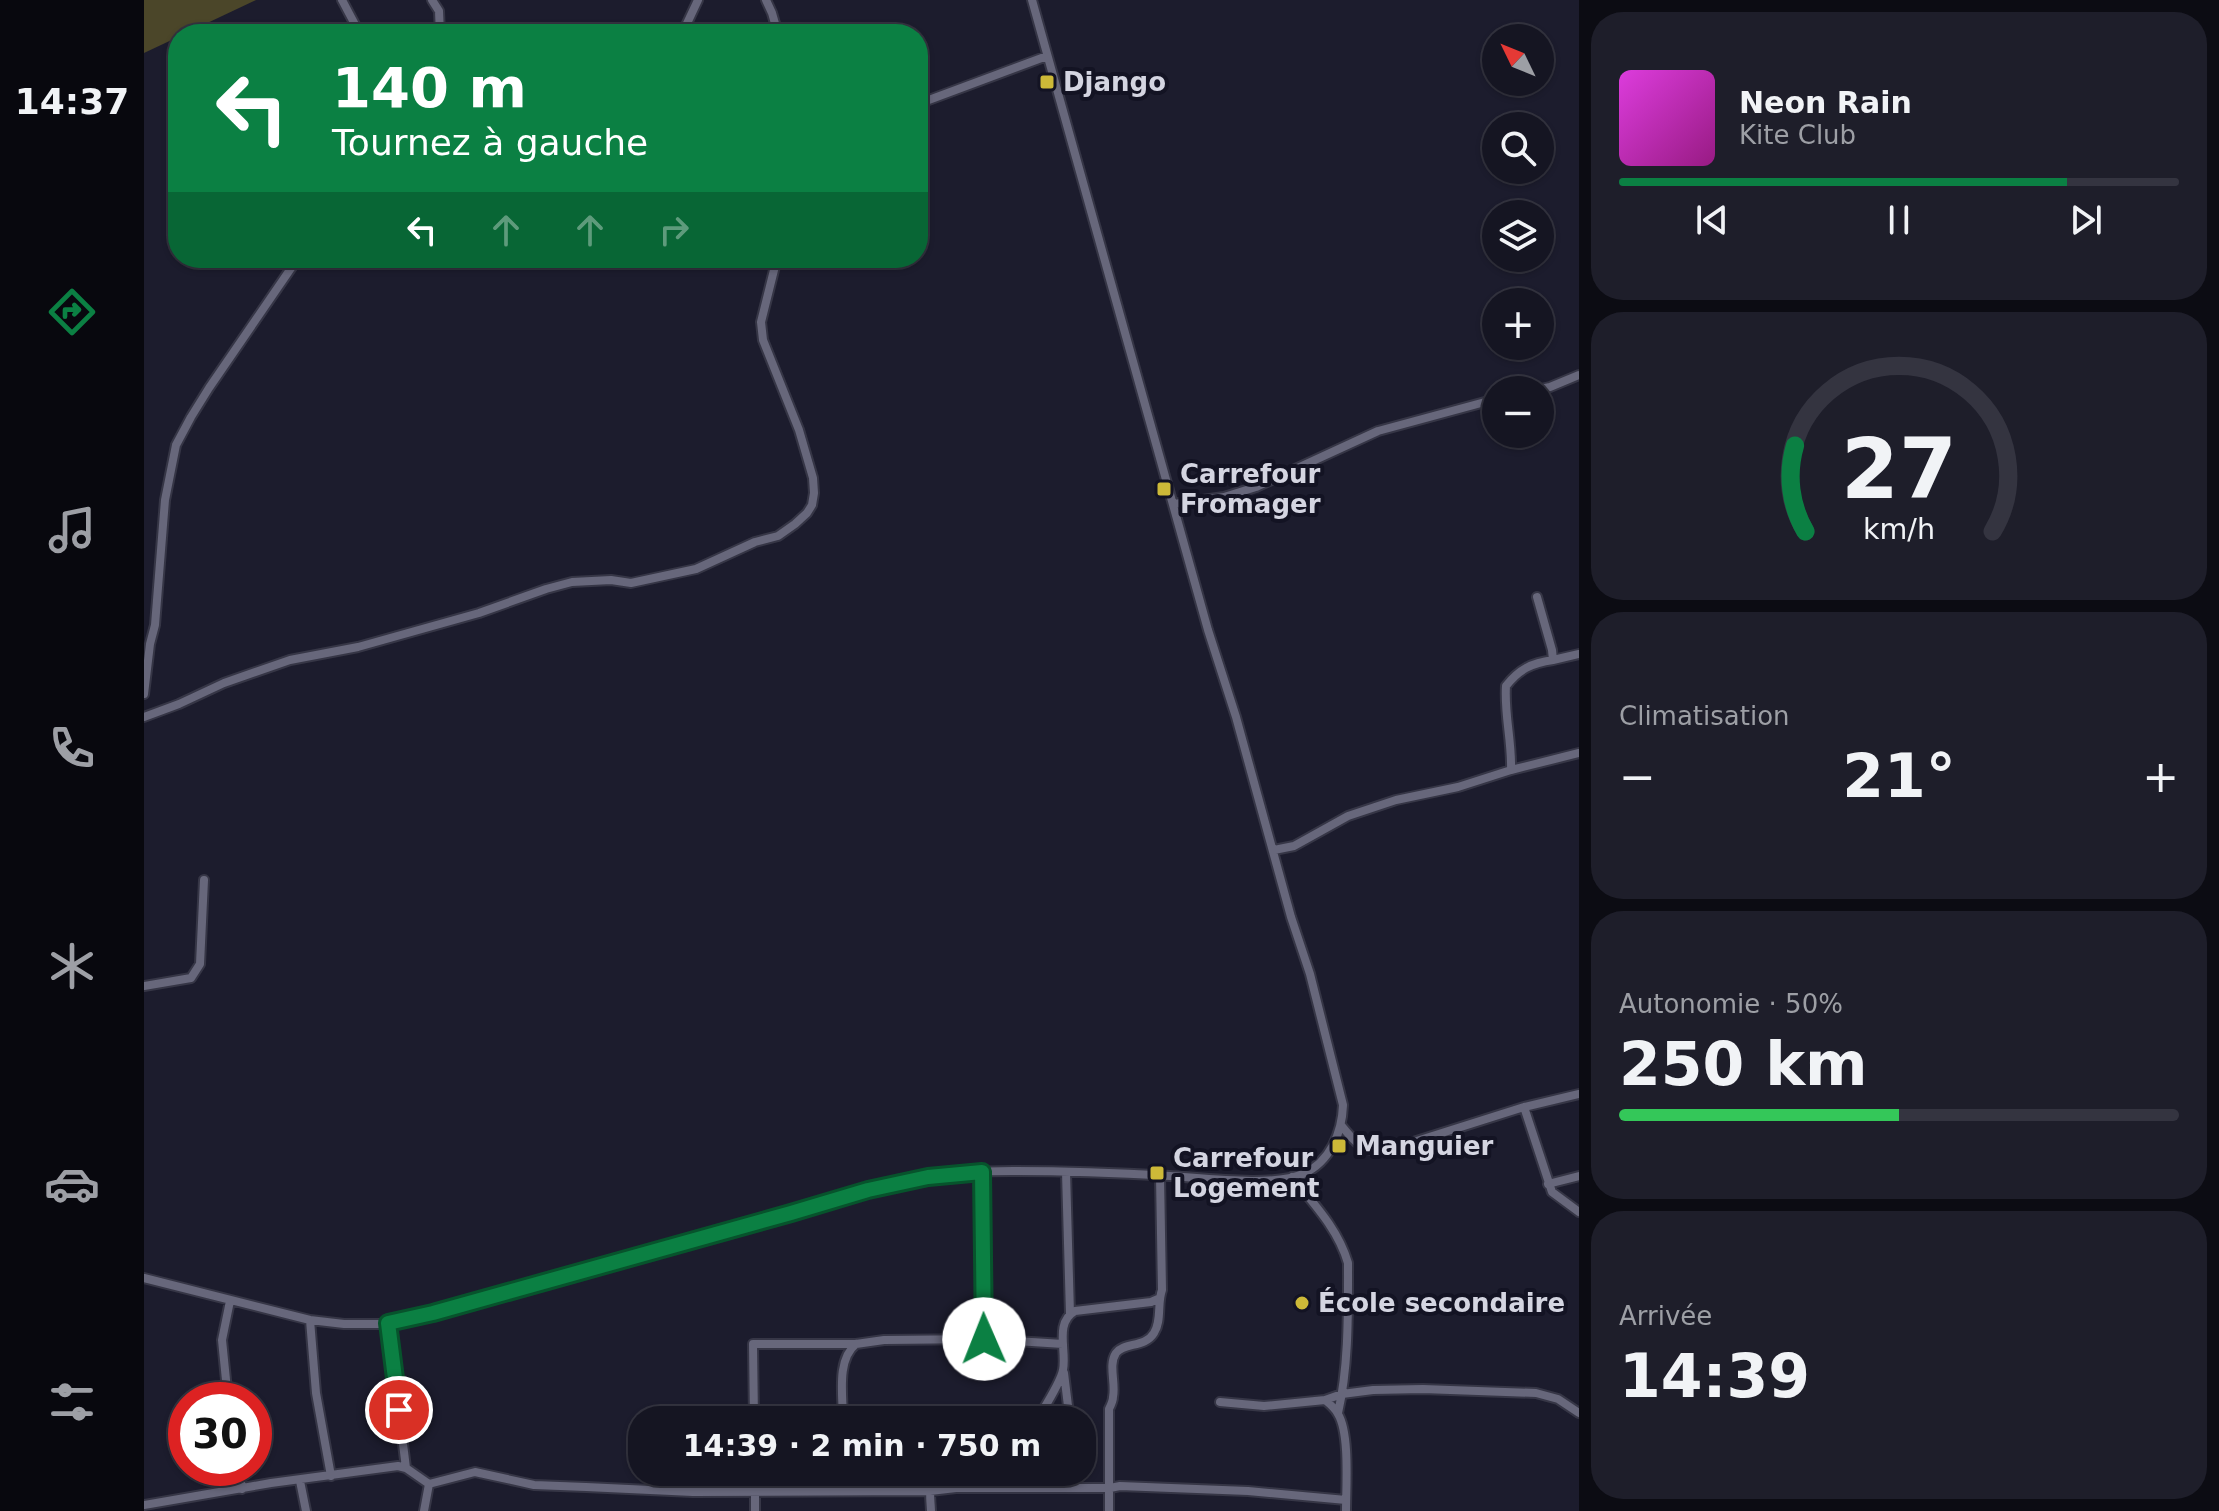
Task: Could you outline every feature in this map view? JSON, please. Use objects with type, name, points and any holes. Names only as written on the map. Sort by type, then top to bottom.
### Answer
[{"type":"street","points":[[342,0],[355,24]]},
{"type":"street","points":[[432,0],[439,11],[440,24]]},
{"type":"street","points":[[687,24],[698,0]]},
{"type":"street","points":[[766,0],[775,24]]},
{"type":"street","points":[[144,1278],[310,1320],[365,1325],[388,1323],[868,1190],[928,1177],[982,1172],[1066,1172],[1249,1180],[1292,1177],[1310,1170],[1334,1145],[1341,1125],[1343,1105],[1310,974],[1208,630],[1032,0]]},
{"type":"street","points":[[928,100],[1047,56]]},
{"type":"street","points":[[144,694],[155,625],[165,500],[176,445],[197,407],[291,268]]},
{"type":"street","points":[[144,717],[224,683],[290,660],[358,647],[479,613],[572,582],[611,580],[631,583],[696,569],[755,542],[778,536],[795,524],[812,505],[813,478],[799,430],[763,340],[761,322],[774,268]]},
{"type":"street","points":[[1554,385],[1579,375]]},
{"type":"street","points":[[1174,504],[1224,497],[1256,487],[1378,431],[1482,403]]},
{"type":"street","points":[[1537,597],[1553,660]]},
{"type":"street","points":[[1511,770],[1506,686],[1523,668],[1534,663],[1579,654]]},
{"type":"street","points":[[1274,850],[1294,846],[1348,816],[1396,800],[1458,787],[1579,753]]},
{"type":"street","points":[[144,986],[191,978],[197,971],[200,964],[204,880]]},
{"type":"street","points":[[1341,1125],[1355,1142],[1374,1152],[1385,1151],[1524,1107],[1579,1094]]},
{"type":"street","points":[[1524,1107],[1552,1192],[1579,1212]]},
{"type":"street","points":[[982,1172],[984,1339]]},
{"type":"street","points":[[1066,1172],[1070,1314],[1063,1330],[1063,1344],[1068,1406]]},
{"type":"street","points":[[1109,1511],[1109,1409],[1113,1396],[1113,1362],[1121,1348],[1148,1340],[1154,1333],[1162,1290],[1160,1176]]},
{"type":"street","points":[[1548,1184],[1579,1176]]},
{"type":"street","points":[[1292,1177],[1332,1227],[1344,1248],[1348,1263],[1342,1394],[1338,1413]]},
{"type":"street","points":[[1070,1314],[1158,1299]]},
{"type":"street","points":[[226,1382],[222,1340],[230,1301]]},
{"type":"street","points":[[310,1320],[316,1393],[331,1476]]},
{"type":"street","points":[[388,1323],[406,1468]]},
{"type":"street","points":[[754,1406],[753,1344],[984,1339],[1063,1344]]},
{"type":"street","points":[[843,1406],[842,1375],[848,1353],[856,1344]]},
{"type":"street","points":[[1045,1406],[1064,1371]]},
{"type":"street","points":[[1220,1402],[1264,1406],[1325,1400],[1342,1394],[1373,1390],[1423,1389],[1536,1393],[1558,1399],[1579,1413]]},
{"type":"street","points":[[1325,1400],[1338,1413],[1345,1433],[1346,1511]]},
{"type":"street","points":[[144,1505],[390,1466],[406,1468],[429,1484],[475,1472],[534,1485],[756,1492],[1120,1486],[1248,1491],[1346,1500]]},
{"type":"street","points":[[300,1481],[306,1511]]},
{"type":"street","points":[[424,1511],[429,1484]]},
{"type":"street","points":[[755,1511],[756,1486]]},
{"type":"street","points":[[841,1486],[841,1490]]},
{"type":"street","points":[[930,1486],[931,1511]]},
{"type":"shaded area","points":[[144,0],[256,0],[205,24],[168,24],[168,42],[144,53]]},
{"type":"place","name":"Django","points":[[1047,82]]},
{"type":"place","name":"Carrefour Fromager","points":[[1164,489]]},
{"type":"place","name":"Manguier","points":[[1339,1146]]},
{"type":"place","name":"Carrefour Logement","points":[[1157,1173]]},
{"type":"place","name":"École secondaire","points":[[1302,1303]]},
{"type":"route","points":[[399,1410],[388,1323],[868,1190],[928,1177],[982,1172],[984,1339]]}]
